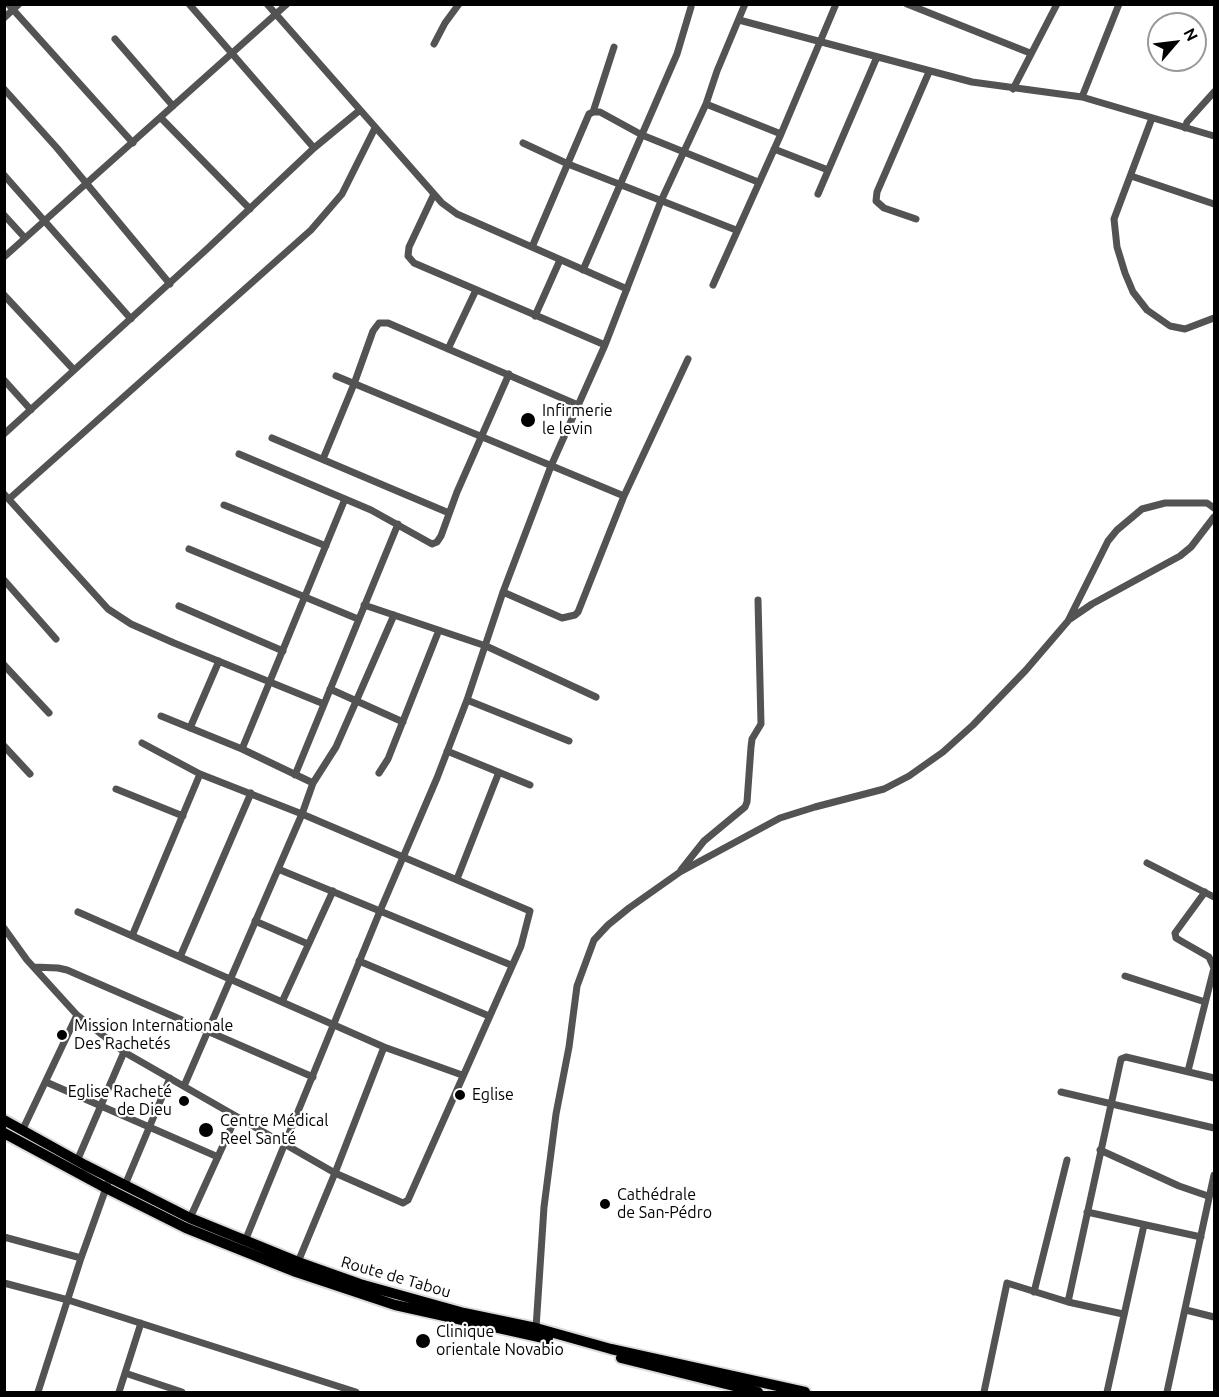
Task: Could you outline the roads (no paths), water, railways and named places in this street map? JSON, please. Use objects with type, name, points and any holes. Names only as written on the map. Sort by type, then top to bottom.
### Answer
[{"type":"main road","name":"Route de Tabou","points":[[4,1120],[77,1161],[108,1183],[125,1185],[190,1218],[298,1262],[360,1284],[464,1313],[611,1349],[805,1392]]},
{"type":"main road","name":"Route de Tabou","points":[[4,1133],[108,1183],[186,1228],[360,1295],[539,1337],[731,1390],[758,1392]]},
{"type":"street","points":[[189,4],[314,148]]},
{"type":"street","points":[[267,4],[434,194],[458,214],[627,289]]},
{"type":"street","points":[[4,256],[287,4]]},
{"type":"street","points":[[434,44],[445,23],[459,4]]},
{"type":"street","points":[[246,1241],[447,751],[467,700],[503,592],[551,466],[604,345],[662,201],[706,104],[745,4]]},
{"type":"street","points":[[713,285],[836,4]]},
{"type":"street","points":[[907,4],[1030,53]]},
{"type":"street","points":[[1013,89],[1057,4]]},
{"type":"street","points":[[1082,97],[1119,4]]},
{"type":"street","points":[[4,18],[14,6],[133,143]]},
{"type":"street","points":[[583,270],[681,44],[691,7]]},
{"type":"street","points":[[739,20],[972,82],[1082,97],[1215,136]]},
{"type":"street","points":[[115,39],[172,106]]},
{"type":"street","points":[[532,247],[589,114],[593,112],[614,47]]},
{"type":"street","points":[[818,194],[877,57]]},
{"type":"street","points":[[916,219],[884,208],[876,201],[877,192],[929,72]]},
{"type":"street","points":[[4,89],[170,284]]},
{"type":"street","points":[[1185,128],[1187,122],[1215,92]]},
{"type":"street","points":[[706,104],[781,134]]},
{"type":"street","points":[[4,434],[170,284],[314,148],[360,110]]},
{"type":"street","points":[[593,112],[600,112],[642,135],[758,182]]},
{"type":"street","points":[[161,118],[250,209]]},
{"type":"street","points":[[1152,118],[1114,219],[1117,246],[1125,273],[1133,292],[1147,310],[1170,326],[1185,329],[1215,318]]},
{"type":"street","points":[[324,704],[142,629],[108,609],[7,497],[311,230],[342,194],[375,128]]},
{"type":"street","points":[[524,143],[568,164],[736,230]]},
{"type":"street","points":[[774,149],[828,170]]},
{"type":"street","points":[[4,175],[131,319]]},
{"type":"street","points":[[1131,176],[1215,204]]},
{"type":"street","points":[[434,194],[409,247],[408,256],[414,263],[604,345]]},
{"type":"street","points":[[4,215],[25,238]]},
{"type":"street","points":[[535,316],[560,260]]},
{"type":"street","points":[[448,349],[476,290]]},
{"type":"street","points":[[4,295],[74,370]]},
{"type":"street","points":[[323,459],[373,331],[379,323],[388,323],[578,405]]},
{"type":"street","points":[[503,592],[562,618],[575,615],[624,496],[688,359]]},
{"type":"street","points":[[239,454],[371,510],[432,544],[437,542],[441,536],[509,374]]},
{"type":"street","points":[[336,376],[624,496]]},
{"type":"street","points":[[4,380],[31,410]]},
{"type":"street","points":[[272,438],[449,513]]},
{"type":"street","points":[[242,749],[345,499]]},
{"type":"street","points":[[536,1329],[546,1196],[556,1114],[569,1047],[577,986],[594,940],[629,908],[680,872],[780,818],[884,789],[909,776],[943,752],[973,725],[1026,670],[1068,621],[1108,541],[1117,530],[1142,509],[1165,503],[1207,503],[1215,508]]},
{"type":"street","points":[[224,505],[326,546]]},
{"type":"street","points":[[1068,621],[1092,604],[1180,556],[1191,547],[1215,517]]},
{"type":"street","points":[[295,775],[398,524]]},
{"type":"street","points":[[189,549],[358,619]]},
{"type":"street","points":[[4,579],[56,639]]},
{"type":"street","points":[[680,872],[705,841],[745,807],[747,802],[750,747],[761,724],[758,600]]},
{"type":"street","points":[[364,605],[486,646],[596,697]]},
{"type":"street","points":[[179,606],[283,651]]},
{"type":"street","points":[[184,1086],[302,814],[313,783],[336,747],[394,615]]},
{"type":"street","points":[[379,773],[386,764],[439,630]]},
{"type":"street","points":[[190,729],[219,661]]},
{"type":"street","points":[[4,665],[49,713]]},
{"type":"street","points":[[330,688],[403,722]]},
{"type":"street","points":[[467,700],[569,741]]},
{"type":"street","points":[[161,716],[242,749],[313,783]]},
{"type":"street","points":[[4,927],[27,960],[76,1015],[124,1052],[335,1173],[403,1203],[406,1202],[521,946],[530,911],[302,814],[200,774],[142,742]]},
{"type":"street","points":[[4,746],[30,774]]},
{"type":"street","points":[[447,751],[530,785]]},
{"type":"street","points":[[457,879],[499,772]]},
{"type":"street","points":[[132,936],[200,774]]},
{"type":"street","points":[[116,789],[183,816]]},
{"type":"street","points":[[180,957],[251,793]]},
{"type":"street","points":[[1147,863],[1215,897]]},
{"type":"street","points":[[278,868],[511,965]]},
{"type":"street","points":[[282,1002],[333,891]]},
{"type":"street","points":[[1188,1071],[1214,968],[1213,962],[1204,953],[1176,938],[1175,933],[1205,892]]},
{"type":"street","points":[[78,912],[384,1047],[462,1074]]},
{"type":"street","points":[[255,921],[308,945]]},
{"type":"street","points":[[360,962],[489,1016]]},
{"type":"street","points":[[34,967],[67,970],[313,1077]]},
{"type":"street","points":[[1125,976],[1205,1002]]},
{"type":"street","points":[[22,1131],[76,1015]]},
{"type":"street","points":[[298,1262],[384,1047]]},
{"type":"street","points":[[77,1161],[124,1052]]},
{"type":"street","points":[[1068,1302],[1121,1059],[1124,1057],[1215,1078]]},
{"type":"street","points":[[125,1185],[170,1078]]},
{"type":"street","points":[[46,1082],[218,1157]]},
{"type":"street","points":[[1061,1092],[1215,1128]]},
{"type":"street","points":[[190,1218],[236,1117]]},
{"type":"street","points":[[1100,1150],[1179,1186],[1208,1196]]},
{"type":"street","points":[[1034,1292],[1066,1160]]},
{"type":"street","points":[[1167,1392],[1201,1237],[1211,1206],[1208,1196],[1215,1175]]},
{"type":"street","points":[[38,1392],[108,1183]]},
{"type":"street","points":[[1086,1212],[1201,1237]]},
{"type":"street","points":[[1107,1392],[1144,1225]]},
{"type":"street","points":[[4,1237],[81,1258]]},
{"type":"street","points":[[4,1283],[68,1300],[356,1392]]},
{"type":"street","points":[[984,1392],[1007,1283],[1068,1302],[1123,1314]]},
{"type":"street","points":[[1186,1310],[1215,1317]]},
{"type":"street","points":[[119,1392],[141,1323]]},
{"type":"street","points":[[125,1373],[182,1392]]},
{"type":"place","name":"Infirmerie le levin","points":[[528,420]]},
{"type":"place","name":"Mission Internationale Des Rachetés","points":[[62,1035]]},
{"type":"place","name":"Eglise","points":[[460,1095]]},
{"type":"place","name":"Eglise Racheté de Dieu","points":[[184,1101]]},
{"type":"place","name":"Centre Médical Reel Santé","points":[[206,1130]]},
{"type":"place","name":"Cathédrale de San-Pédro","points":[[605,1204]]},
{"type":"place","name":"Clinique orientale Novabio","points":[[423,1341]]}]
